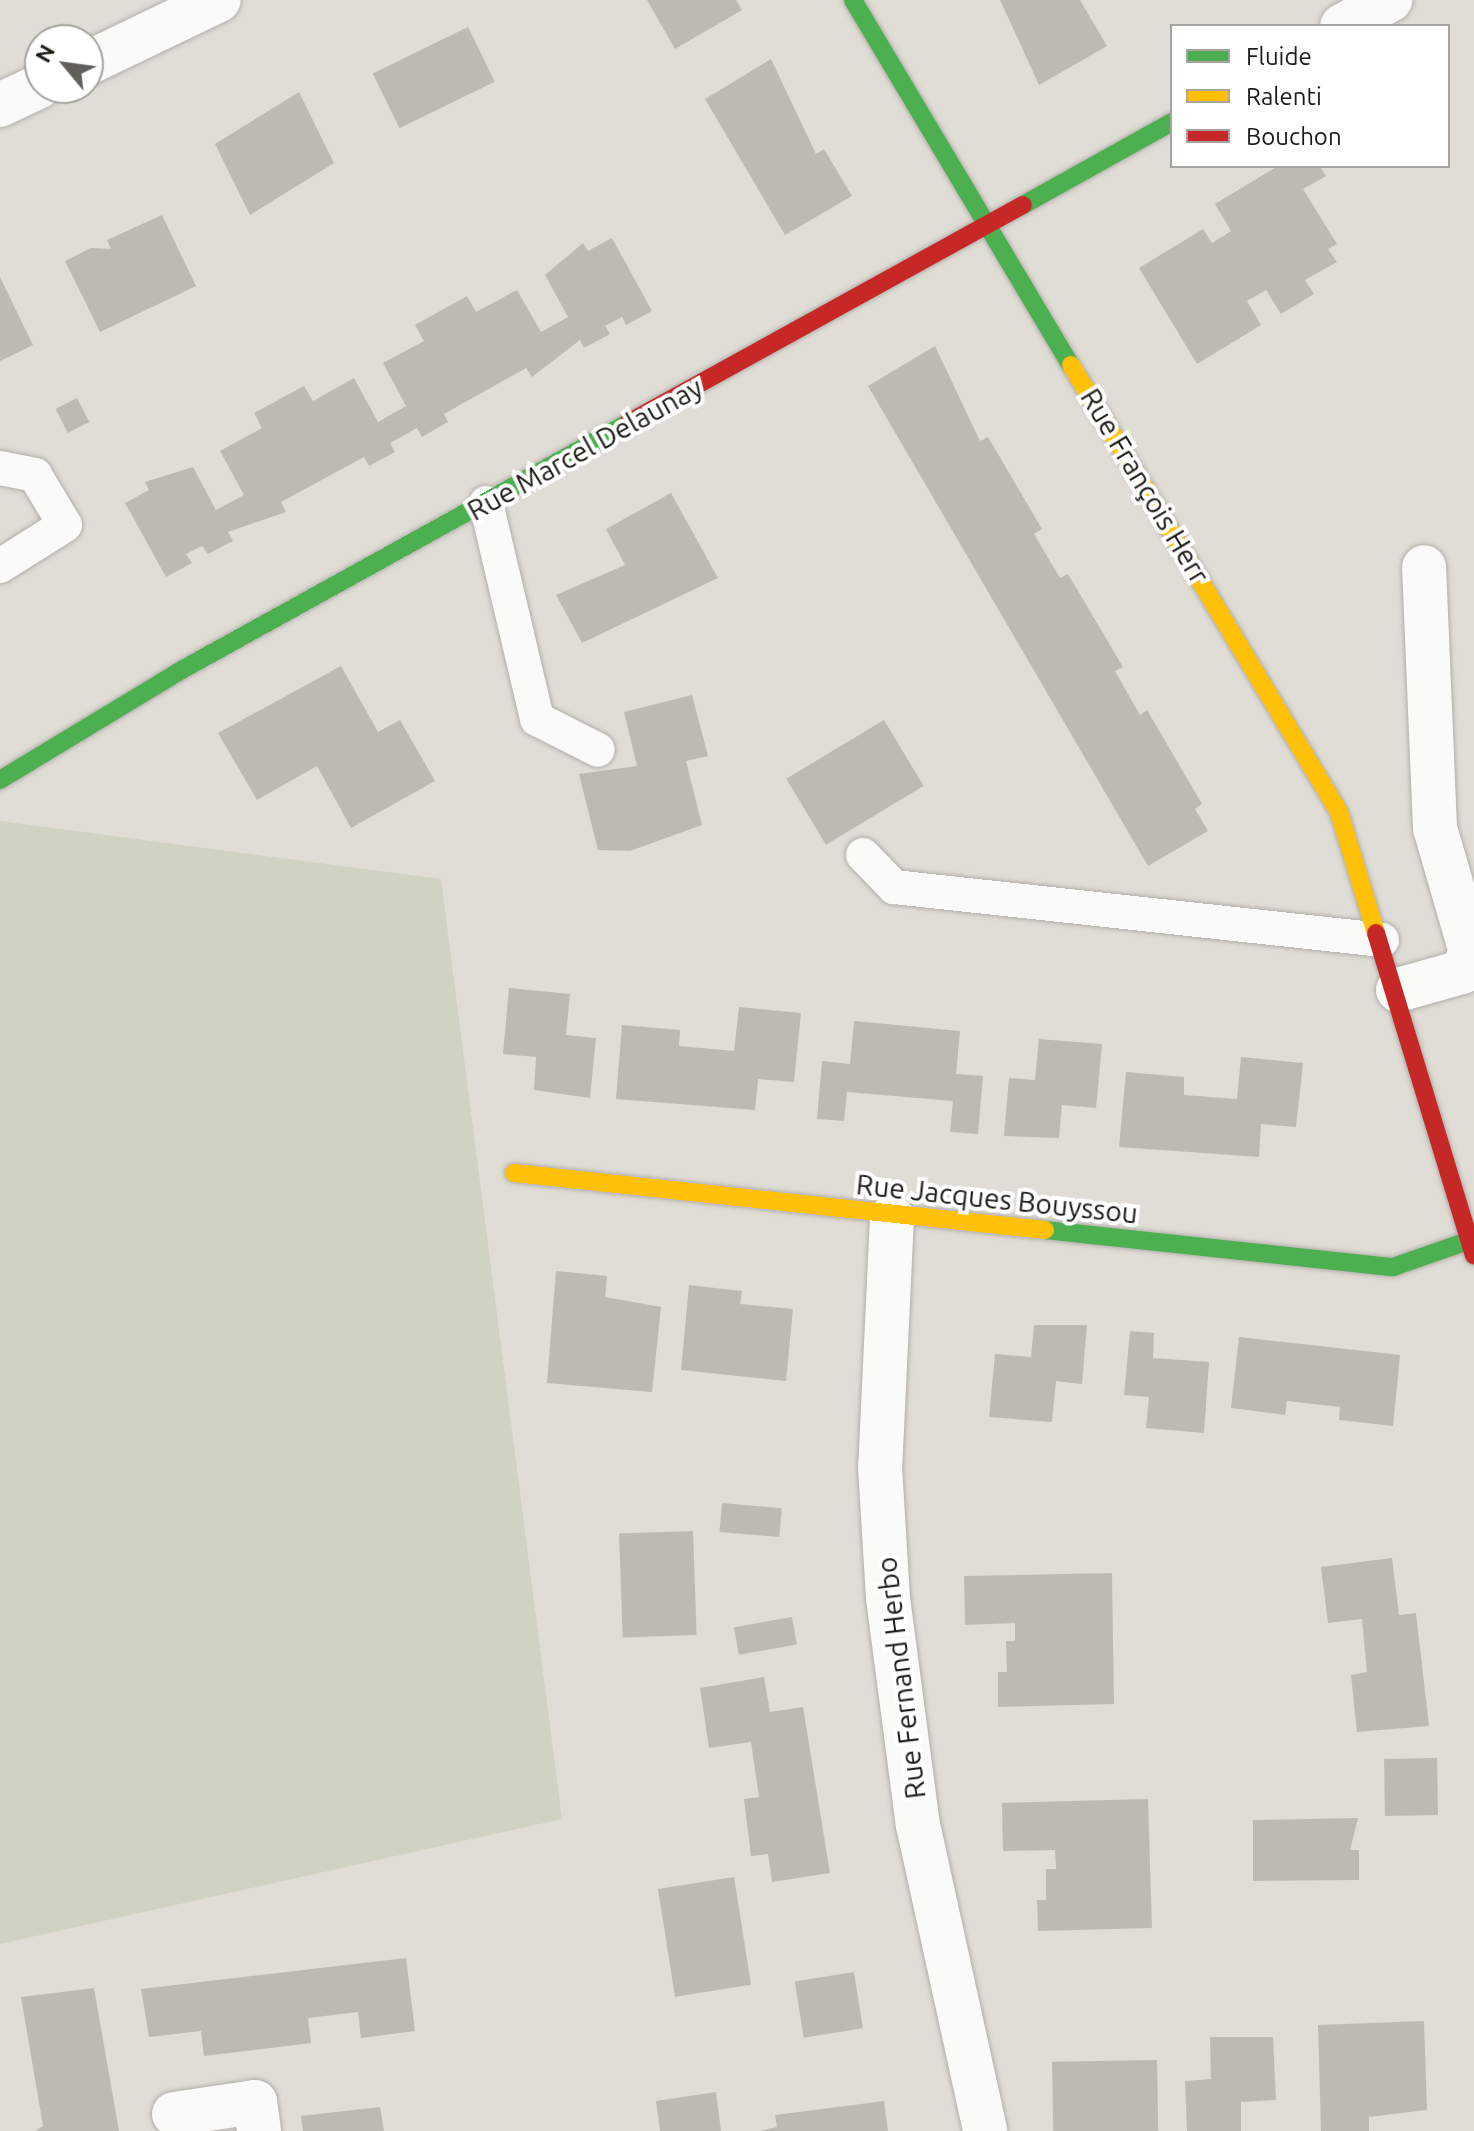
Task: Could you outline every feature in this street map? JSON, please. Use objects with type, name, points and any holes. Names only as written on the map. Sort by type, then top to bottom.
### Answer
[{"type":"street","points":[[104,55],[219,0]]},
{"type":"street","name":"Rue François Herr","points":[[853,0],[1339,812],[1398,990],[1472,1247]]},
{"type":"street","points":[[1346,24],[1390,0]]},
{"type":"street","points":[[0,105],[24,94]]},
{"type":"street","name":"Rue Marcel Delaunay","points":[[0,780],[178,672],[1170,123]]},
{"type":"street","points":[[1398,990],[1462,972],[1471,952],[1435,828],[1424,567]]},
{"type":"street","name":"Rue Jacques Bouyssou","points":[[514,1173],[892,1217],[1393,1267],[1472,1247]]},
{"type":"street","name":"Rue Fernand Herbo","points":[[892,1217],[880,1467],[888,1598],[918,1825],[985,2131]]},
{"type":"street","points":[[174,2114],[255,2102],[259,2131]]},
{"type":"lane","points":[[0,468],[35,475],[65,525],[0,566]]},
{"type":"lane","points":[[486,503],[537,719],[598,750]]},
{"type":"lane","points":[[863,855],[894,887],[1382,940]]},
{"type":"shaded area","points":[[0,821],[441,879],[562,1819],[0,1944]]},
{"type":"building","points":[[647,0],[736,0],[742,10],[675,49]]},
{"type":"building","points":[[1000,0],[1080,0],[1107,46],[1039,85]]},
{"type":"building","points":[[468,27],[495,82],[399,128],[373,73]]},
{"type":"building","points":[[771,59],[816,154],[824,149],[852,196],[785,235],[705,99]]},
{"type":"building","points":[[299,92],[334,163],[250,215],[215,144]]},
{"type":"building","points":[[1275,168],[1321,168],[1326,176],[1303,189],[1337,244],[1328,249],[1337,262],[1305,280],[1314,294],[1281,314],[1266,290],[1247,301],[1261,325],[1197,364],[1139,268],[1203,229],[1212,243],[1231,231],[1215,204]]},
{"type":"building","points":[[162,215],[196,286],[100,332],[65,261],[91,248],[111,249],[107,240]]},
{"type":"building","points":[[612,238],[652,311],[626,325],[622,317],[605,326],[610,334],[584,348],[580,340],[532,377],[526,368],[444,414],[448,422],[422,437],[417,428],[390,443],[395,452],[369,466],[364,457],[281,502],[286,512],[228,532],[233,541],[208,554],[202,546],[186,554],[192,563],[166,577],[125,503],[149,490],[145,482],[193,467],[216,510],[244,495],[220,451],[262,428],[254,413],[304,386],[313,401],[354,378],[378,422],[406,406],[383,363],[424,341],[415,325],[467,296],[476,312],[517,290],[541,332],[568,317],[545,275],[583,243],[588,251]]},
{"type":"building","points":[[0,277],[33,345],[0,361]]},
{"type":"building","points":[[935,346],[980,441],[988,437],[1042,529],[1034,534],[1060,578],[1068,574],[1123,667],[1115,671],[1140,715],[1147,710],[1202,804],[1195,809],[1208,831],[1148,866],[868,386]]},
{"type":"building","points":[[77,398],[89,422],[68,433],[56,409]]},
{"type":"building","points":[[671,493],[718,578],[582,643],[556,595],[625,565],[606,529]]},
{"type":"building","points":[[341,666],[378,732],[400,720],[435,781],[351,828],[317,766],[257,800],[218,733]]},
{"type":"building","points":[[692,695],[708,756],[686,761],[702,825],[630,851],[598,850],[579,774],[637,766],[624,712]]},
{"type":"building","points":[[884,720],[924,786],[826,845],[786,779]]},
{"type":"building","points":[[509,988],[570,994],[566,1035],[596,1038],[590,1098],[534,1090],[536,1057],[503,1054]]},
{"type":"building","points":[[739,1007],[801,1013],[794,1082],[758,1079],[755,1110],[616,1099],[622,1025],[680,1030],[679,1046],[734,1051]]},
{"type":"building","points":[[854,1021],[960,1031],[956,1074],[983,1076],[978,1134],[950,1132],[953,1101],[847,1092],[844,1121],[817,1119],[822,1061],[850,1064]]},
{"type":"building","points":[[1039,1039],[1102,1044],[1096,1108],[1062,1105],[1059,1138],[1004,1136],[1009,1078],[1035,1080]]},
{"type":"building","points":[[1241,1057],[1303,1063],[1296,1127],[1261,1124],[1259,1157],[1119,1147],[1126,1072],[1184,1077],[1184,1095],[1237,1099]]},
{"type":"building","points":[[556,1271],[607,1276],[605,1297],[661,1307],[652,1392],[547,1383]]},
{"type":"building","points":[[689,1285],[742,1291],[740,1304],[793,1309],[786,1381],[681,1370]]},
{"type":"building","points":[[1034,1325],[1087,1325],[1082,1384],[1056,1381],[1052,1422],[989,1417],[995,1354],[1031,1357]]},
{"type":"building","points":[[1130,1331],[1154,1333],[1153,1358],[1209,1362],[1204,1433],[1146,1428],[1149,1397],[1124,1395]]},
{"type":"building","points":[[1239,1337],[1400,1355],[1393,1426],[1339,1420],[1340,1407],[1287,1401],[1285,1415],[1231,1408]]},
{"type":"building","points":[[722,1503],[782,1508],[779,1537],[719,1532]]},
{"type":"building","points":[[693,1531],[697,1635],[623,1638],[619,1534]]},
{"type":"building","points":[[1392,1558],[1399,1615],[1416,1613],[1429,1726],[1357,1732],[1351,1675],[1367,1672],[1362,1619],[1328,1623],[1321,1567]]},
{"type":"building","points":[[1112,1573],[1114,1704],[998,1707],[998,1672],[1007,1672],[1006,1641],[1015,1641],[1015,1623],[965,1625],[964,1576]]},
{"type":"building","points":[[792,1617],[797,1645],[739,1655],[734,1627]]},
{"type":"building","points":[[764,1677],[770,1712],[803,1707],[830,1873],[772,1882],[768,1854],[751,1856],[744,1799],[759,1797],[751,1742],[709,1748],[700,1688]]},
{"type":"building","points":[[1437,1758],[1438,1815],[1385,1816],[1384,1759]]},
{"type":"building","points":[[1148,1799],[1152,1928],[1038,1931],[1037,1900],[1046,1900],[1046,1869],[1056,1869],[1055,1850],[1003,1851],[1002,1803]]},
{"type":"building","points":[[1358,1818],[1350,1850],[1359,1850],[1359,1880],[1253,1881],[1253,1820]]},
{"type":"building","points":[[734,1877],[751,1985],[675,1997],[658,1889]]},
{"type":"building","points":[[406,1958],[415,2031],[361,2038],[358,2012],[308,2018],[311,2043],[204,2056],[201,2031],[149,2037],[141,1989]]},
{"type":"building","points":[[854,1972],[863,2028],[804,2038],[795,1981]]},
{"type":"building","points":[[94,1988],[119,2131],[35,2131],[43,2126],[21,1997]]},
{"type":"building","points":[[1424,2021],[1427,2110],[1369,2117],[1369,2131],[1321,2131],[1318,2025]]},
{"type":"building","points":[[1210,2037],[1273,2037],[1276,2100],[1241,2102],[1241,2131],[1187,2131],[1185,2081],[1211,2079]]},
{"type":"building","points":[[1157,2060],[1158,2131],[1053,2131],[1052,2062]]},
{"type":"building","points":[[716,2092],[721,2131],[660,2131],[656,2101]]},
{"type":"building","points":[[884,2101],[888,2131],[760,2131],[777,2127],[775,2115]]},
{"type":"building","points":[[380,2107],[384,2131],[303,2131],[301,2116]]},
{"type":"traffic: fast","points":[[853,0],[1071,365]]},
{"type":"traffic: fast","points":[[1023,205],[1170,123]]},
{"type":"traffic: fast","points":[[0,780],[178,672],[628,423]]},
{"type":"traffic: fast","points":[[1045,1230],[1393,1267],[1471,1240]]},
{"type":"traffic: slow","points":[[1071,365],[1339,812],[1376,933]]},
{"type":"traffic: slow","points":[[514,1173],[1045,1230]]},
{"type":"traffic: jam","points":[[628,423],[1023,205]]},
{"type":"traffic: jam","points":[[1376,933],[1474,1255]]}]
